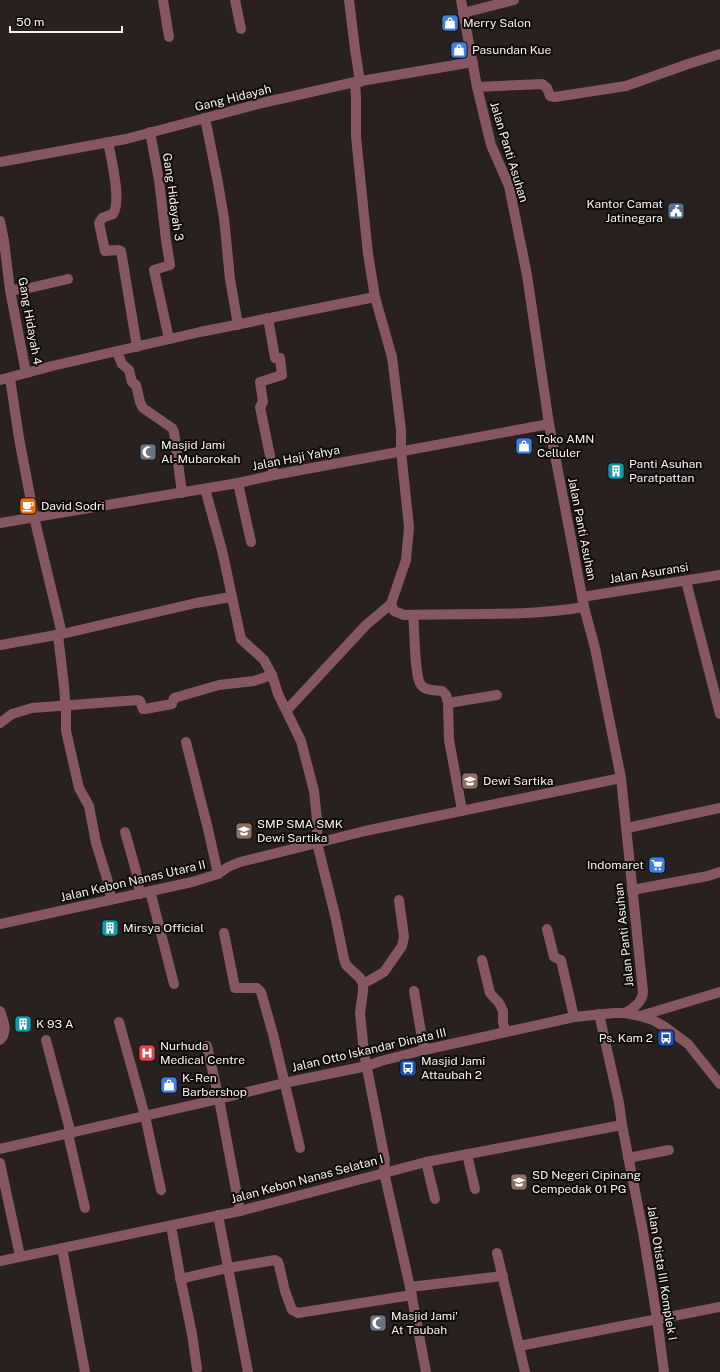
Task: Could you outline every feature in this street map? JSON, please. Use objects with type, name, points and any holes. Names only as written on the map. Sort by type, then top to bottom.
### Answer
[{"type":"street","points":[[164,0],[169,37]]},
{"type":"street","points":[[235,0],[241,30]]},
{"type":"street","points":[[287,710],[366,625],[391,604],[406,560],[409,527],[401,451],[401,430],[392,357],[375,297],[368,254],[356,137],[356,98],[358,82],[349,0]]},
{"type":"street","name":"Jalan Panti Asuhan","points":[[461,0],[477,87],[492,146],[509,186],[526,275],[549,424],[583,602],[595,648],[621,778],[643,992],[642,998],[631,1010],[625,1013]]},
{"type":"street","points":[[463,13],[514,0]]},
{"type":"street","points":[[477,87],[542,84],[547,88],[550,96],[555,97],[626,86],[720,54]]},
{"type":"street","name":"Gang Hidayah","points":[[0,162],[108,142],[262,103],[358,82],[473,62]]},
{"type":"street","points":[[205,118],[219,190],[230,280],[238,325]]},
{"type":"street","name":"Gang Hidayah 3","points":[[150,132],[159,180],[170,264],[170,266],[154,270],[169,340]]},
{"type":"street","points":[[108,142],[116,185],[117,208],[113,214],[100,220],[104,251],[120,251],[137,347]]},
{"type":"street","name":"Gang Hidayah 4","points":[[0,222],[10,290],[26,373]]},
{"type":"street","points":[[10,290],[25,289],[68,279]]},
{"type":"street","points":[[111,899],[109,885],[96,843],[89,806],[77,783],[66,731],[66,706],[60,635],[34,517],[19,438],[5,379],[52,366],[200,332],[375,297]]},
{"type":"street","points":[[268,318],[275,358],[280,358],[282,375],[260,382],[263,402],[260,407],[274,474]]},
{"type":"street","points":[[117,352],[122,364],[128,370],[132,382],[136,385],[143,408],[172,428],[175,438],[182,493]]},
{"type":"street","name":"Jalan Haji Yahya","points":[[0,523],[205,489],[274,474],[549,424]]},
{"type":"street","points":[[238,483],[250,542]]},
{"type":"street","points":[[205,489],[222,550],[241,639],[264,660],[272,675],[278,694],[301,741],[308,766],[315,798],[317,843],[346,965],[360,978],[362,984],[363,991],[360,1013],[364,1053],[385,1160],[384,1172],[411,1291],[426,1372]]},
{"type":"street","name":"Jalan Asuransi","points":[[391,604],[394,611],[397,613],[413,614],[494,614],[567,610],[583,602],[720,575]]},
{"type":"street","points":[[686,581],[720,714]]},
{"type":"street","points":[[0,645],[60,635],[196,602],[231,597]]},
{"type":"street","points":[[413,614],[416,668],[419,681],[427,690],[444,692],[448,703],[449,740],[462,810]]},
{"type":"street","points":[[0,723],[20,710],[32,708],[139,700],[143,709],[145,709],[172,704],[174,698],[186,694],[219,686],[254,681],[272,675]]},
{"type":"street","points":[[448,703],[497,695]]},
{"type":"street","points":[[186,742],[218,874]]},
{"type":"street","name":"Jalan Kebon Nanas Utara II","points":[[0,924],[192,882],[218,874],[228,867],[240,862],[364,831],[621,778]]},
{"type":"street","points":[[627,828],[720,808]]},
{"type":"street","points":[[125,832],[136,871],[140,894]]},
{"type":"street","points":[[632,890],[708,876],[720,872]]},
{"type":"street","points":[[150,891],[174,984]]},
{"type":"street","points":[[362,984],[384,972],[402,946],[404,937],[399,900]]},
{"type":"street","points":[[547,929],[554,957],[561,960],[574,1017]]},
{"type":"street","points":[[224,933],[236,988],[257,988],[261,992],[273,1034],[300,1148]]},
{"type":"street","points":[[482,960],[490,993],[500,1002],[506,1032]]},
{"type":"street","points":[[414,991],[424,1050]]},
{"type":"street","points":[[640,1016],[720,992]]},
{"type":"street","points":[[0,1011],[5,1027],[4,1037],[0,1040]]},
{"type":"street","name":"Jalan Otto Iskandar Dinata III","points":[[0,1149],[219,1100],[284,1083],[367,1066],[424,1050],[574,1017],[599,1014],[625,1013],[653,1020],[688,1044],[720,1084]]},
{"type":"street","name":"Jalan Otista III Komplek I","points":[[599,1014],[619,1103],[628,1158],[643,1232],[664,1372]]},
{"type":"street","points":[[119,1022],[144,1116],[161,1190]]},
{"type":"street","points":[[46,1040],[85,1208]]},
{"type":"street","points":[[207,1046],[240,1210]]},
{"type":"street","name":"Jalan Kebon Nanas Selatan I","points":[[0,1261],[171,1226],[240,1210],[426,1162],[622,1125]]},
{"type":"street","points":[[628,1158],[669,1150]]},
{"type":"street","points":[[467,1154],[475,1189]]},
{"type":"street","points":[[426,1162],[435,1199]]},
{"type":"street","points":[[0,1163],[20,1256]]},
{"type":"street","points":[[218,1215],[248,1372]]},
{"type":"street","points":[[171,1226],[180,1279],[192,1334],[197,1369]]},
{"type":"street","points":[[62,1248],[85,1372]]},
{"type":"street","points":[[498,1253],[525,1372]]},
{"type":"street","points":[[180,1279],[228,1268],[272,1261],[278,1262],[285,1291],[292,1310],[298,1313],[411,1291],[502,1276]]},
{"type":"street","points":[[519,1346],[720,1307]]},
{"type":"place","name":"Merry Salon","points":[[450,23]]},
{"type":"place","name":"Pasundan Kue","points":[[459,50]]},
{"type":"place","name":"Kantor Camat Jatinegara","points":[[676,211]]},
{"type":"place","name":"Toko AMN Celluler","points":[[524,446]]},
{"type":"place","name":"Masjid Jami Al-Mubarokah","points":[[148,452]]},
{"type":"place","name":"Panti Asuhan Paratpattan","points":[[616,471]]},
{"type":"place","name":"David Sodri","points":[[28,506]]},
{"type":"place","name":"Dewi Sartika","points":[[470,781]]},
{"type":"place","name":"SMP SMA SMK Dewi Sartika","points":[[244,831]]},
{"type":"place","name":"Indomaret","points":[[657,865]]},
{"type":"place","name":"Mirsya Official","points":[[110,928]]},
{"type":"place","name":"K 93 A","points":[[23,1024]]},
{"type":"place","name":"Ps. Kam 2","points":[[666,1038]]},
{"type":"place","name":"Nurhuda Medical Centre","points":[[147,1053]]},
{"type":"place","name":"Masjid Jami Attaubah 2","points":[[408,1068]]},
{"type":"place","name":"K- Ren Barbershop","points":[[169,1085]]},
{"type":"place","name":"SD Negeri Cipinang Cempedak 01 PG","points":[[519,1182]]},
{"type":"place","name":"Masjid Jami' At Taubah","points":[[378,1323]]}]
